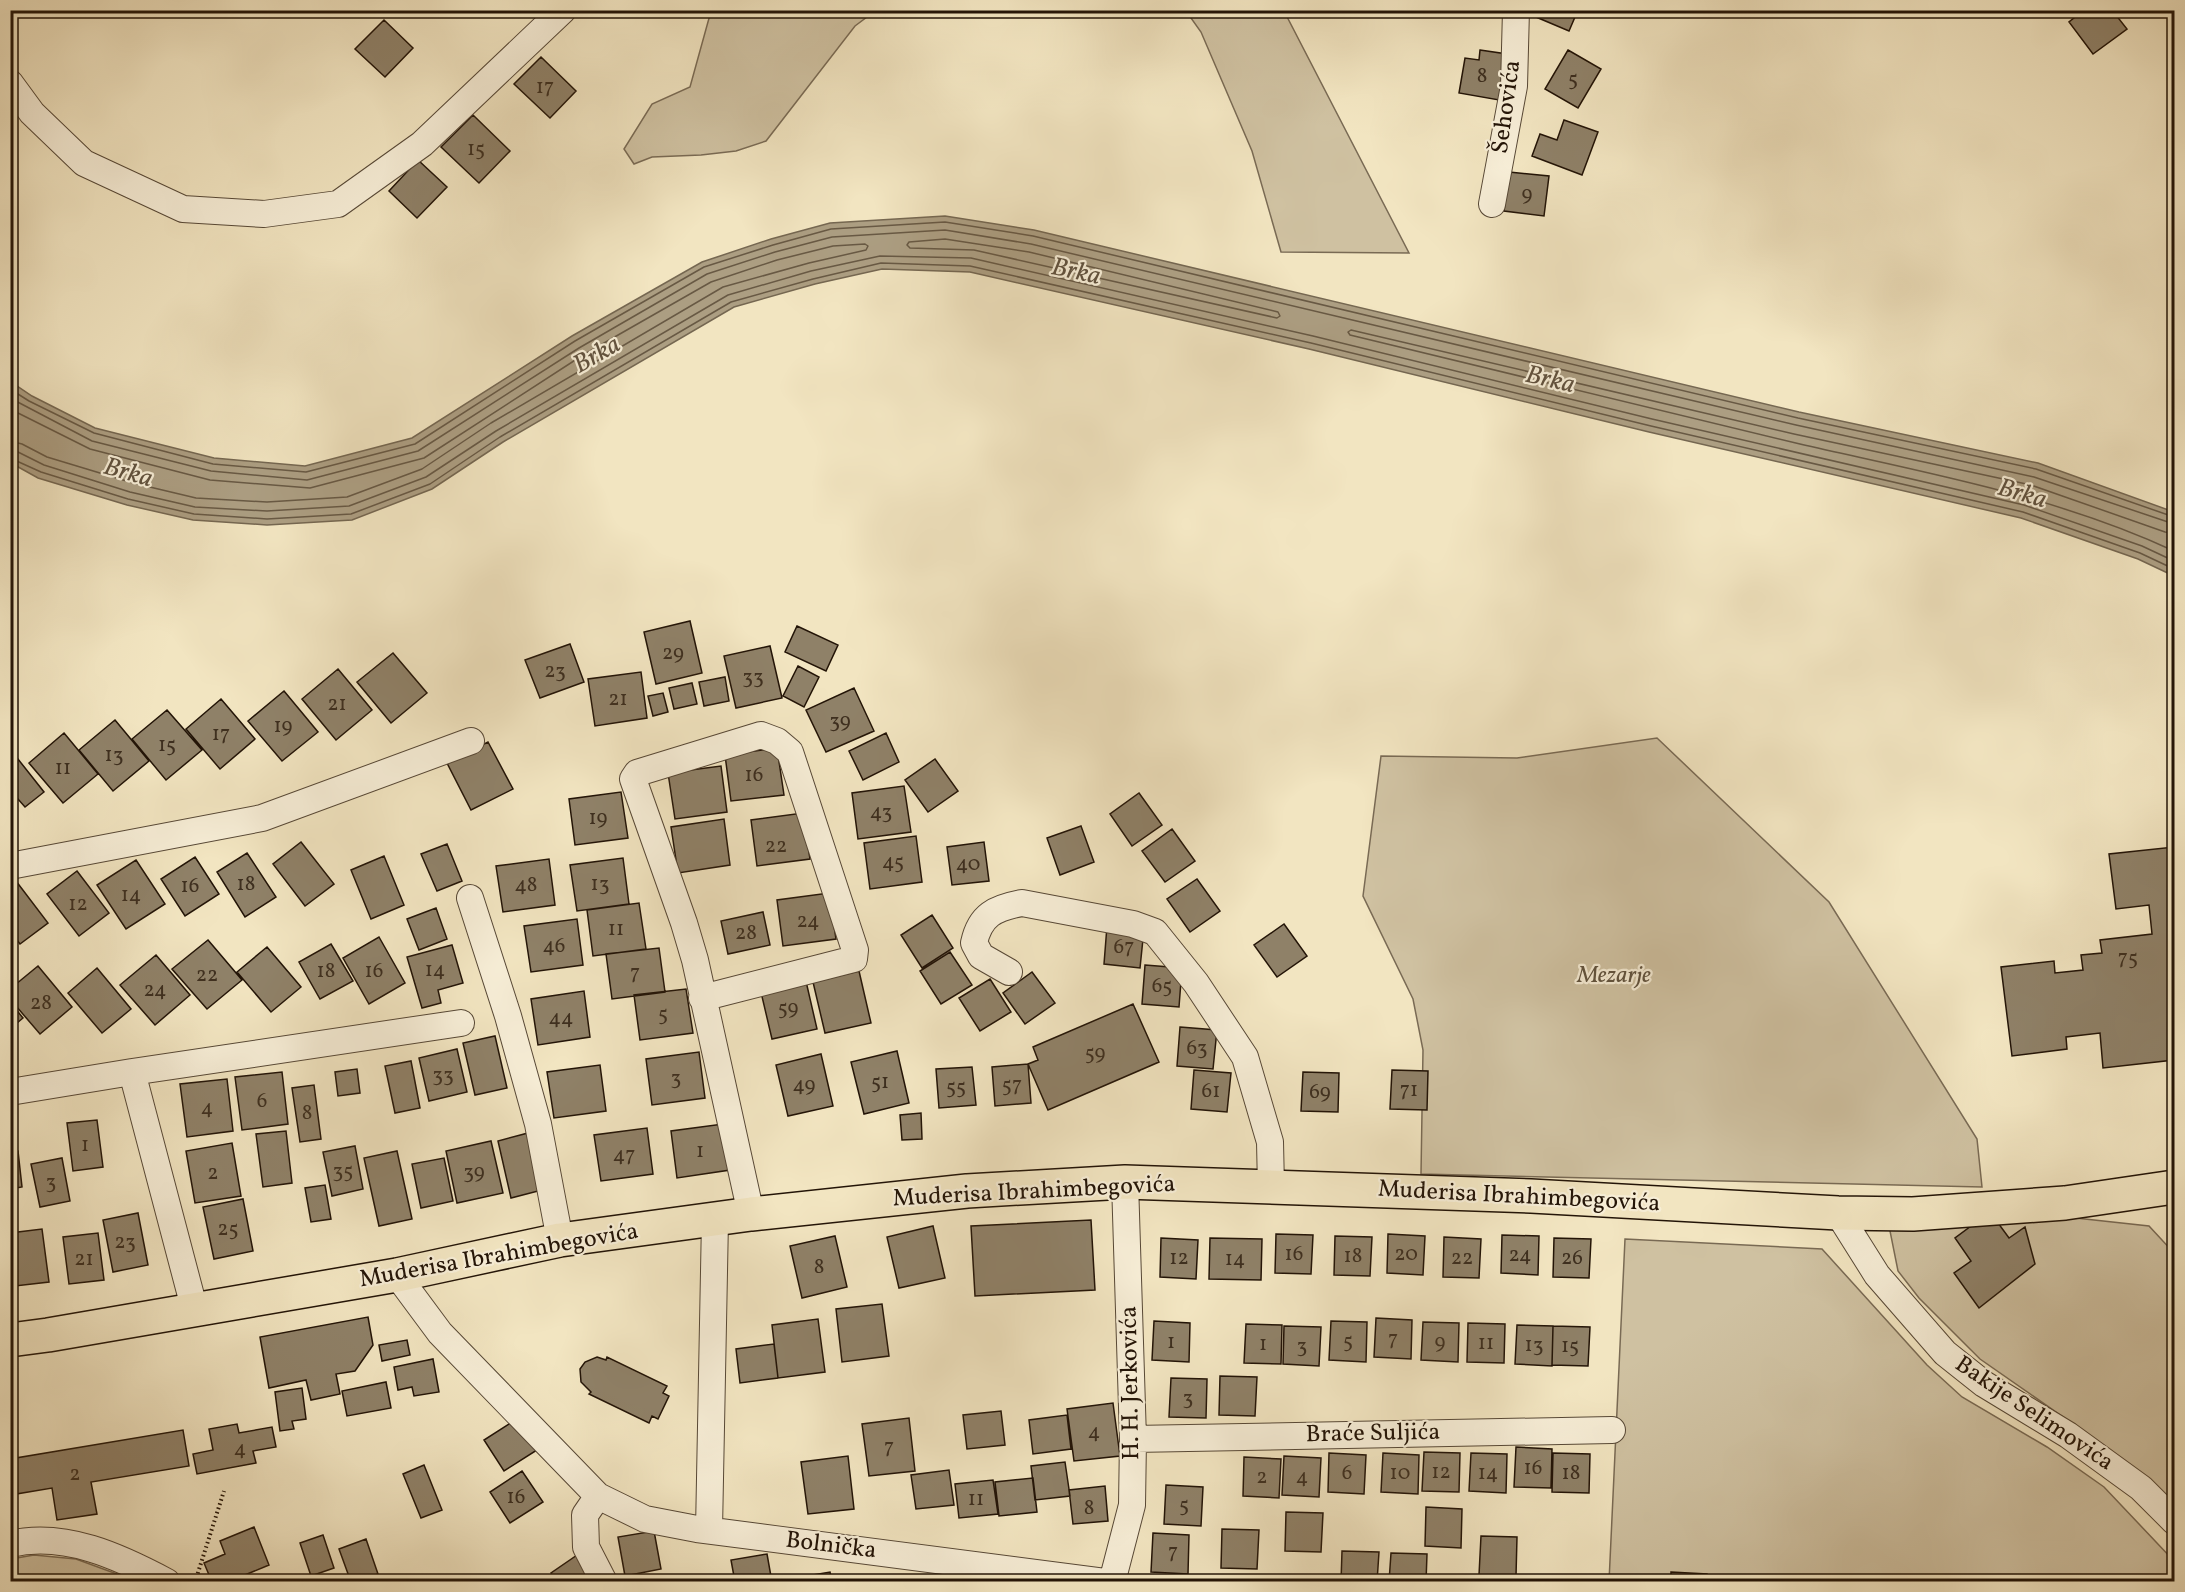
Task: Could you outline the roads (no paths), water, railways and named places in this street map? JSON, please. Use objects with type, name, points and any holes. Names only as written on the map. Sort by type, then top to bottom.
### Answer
[{"type":"main road","name":"Muderisa Ibrahimbegovića","points":[[10,1340],[195,1311],[397,1275],[560,1240],[751,1214],[967,1191],[1125,1182],[1531,1197],[1838,1214],[1913,1214],[2065,1203],[2175,1187]]},
{"type":"street","points":[[10,83],[32,113],[84,163],[183,209],[264,214],[338,204],[422,144],[563,10]]},
{"type":"street","name":"Šehovića","points":[[1492,204],[1514,86],[1516,10]]},
{"type":"street","points":[[702,998],[854,959],[855,950],[790,752],[777,741],[761,735],[637,773],[633,779],[695,960],[702,998],[751,1214]]},
{"type":"street","points":[[10,866],[262,818],[471,741]]},
{"type":"street","points":[[470,898],[508,1016],[538,1124],[560,1240]]},
{"type":"street","points":[[1009,972],[981,956],[974,943],[978,927],[988,916],[1005,906],[1022,903],[1133,924],[1155,932],[1196,983],[1245,1057],[1270,1142],[1271,1187]]},
{"type":"street","points":[[10,1092],[461,1023]]},
{"type":"street","points":[[132,1072],[195,1311]]},
{"type":"street","name":"H. H. Jerkovića","points":[[1112,1581],[1132,1504],[1133,1439],[1125,1182]]},
{"type":"street","name":"Bakije Selimovića","points":[[1838,1214],[1877,1275],[1945,1353],[1984,1384],[2068,1436],[2141,1488],[2175,1521]]},
{"type":"street","points":[[709,1530],[715,1220]]},
{"type":"street","name":"Bolnička","points":[[397,1275],[440,1333],[598,1496],[645,1519],[709,1530],[1105,1581]]},
{"type":"street","name":"Braće Suljića","points":[[1133,1439],[1612,1430]]},
{"type":"street","points":[[598,1496],[585,1515],[586,1546],[604,1581]]},
{"type":"street","points":[[10,1544],[32,1539],[80,1545],[135,1565],[167,1581]]},
{"type":"water","name":"Brka","points":[[945,216],[1034,230],[1799,412],[2038,463],[2174,512],[2174,576],[2138,559],[2021,518],[1649,432],[1309,349],[970,272],[882,269],[815,284],[734,307],[503,442],[432,489],[352,520],[267,525],[193,520],[127,505],[38,478],[11,463],[11,382],[32,396],[95,428],[214,458],[305,466],[412,438],[572,336],[702,262],[771,239],[830,223]]},
{"type":"park label","name":"Mezarje","points":[[1614,976]]}]
